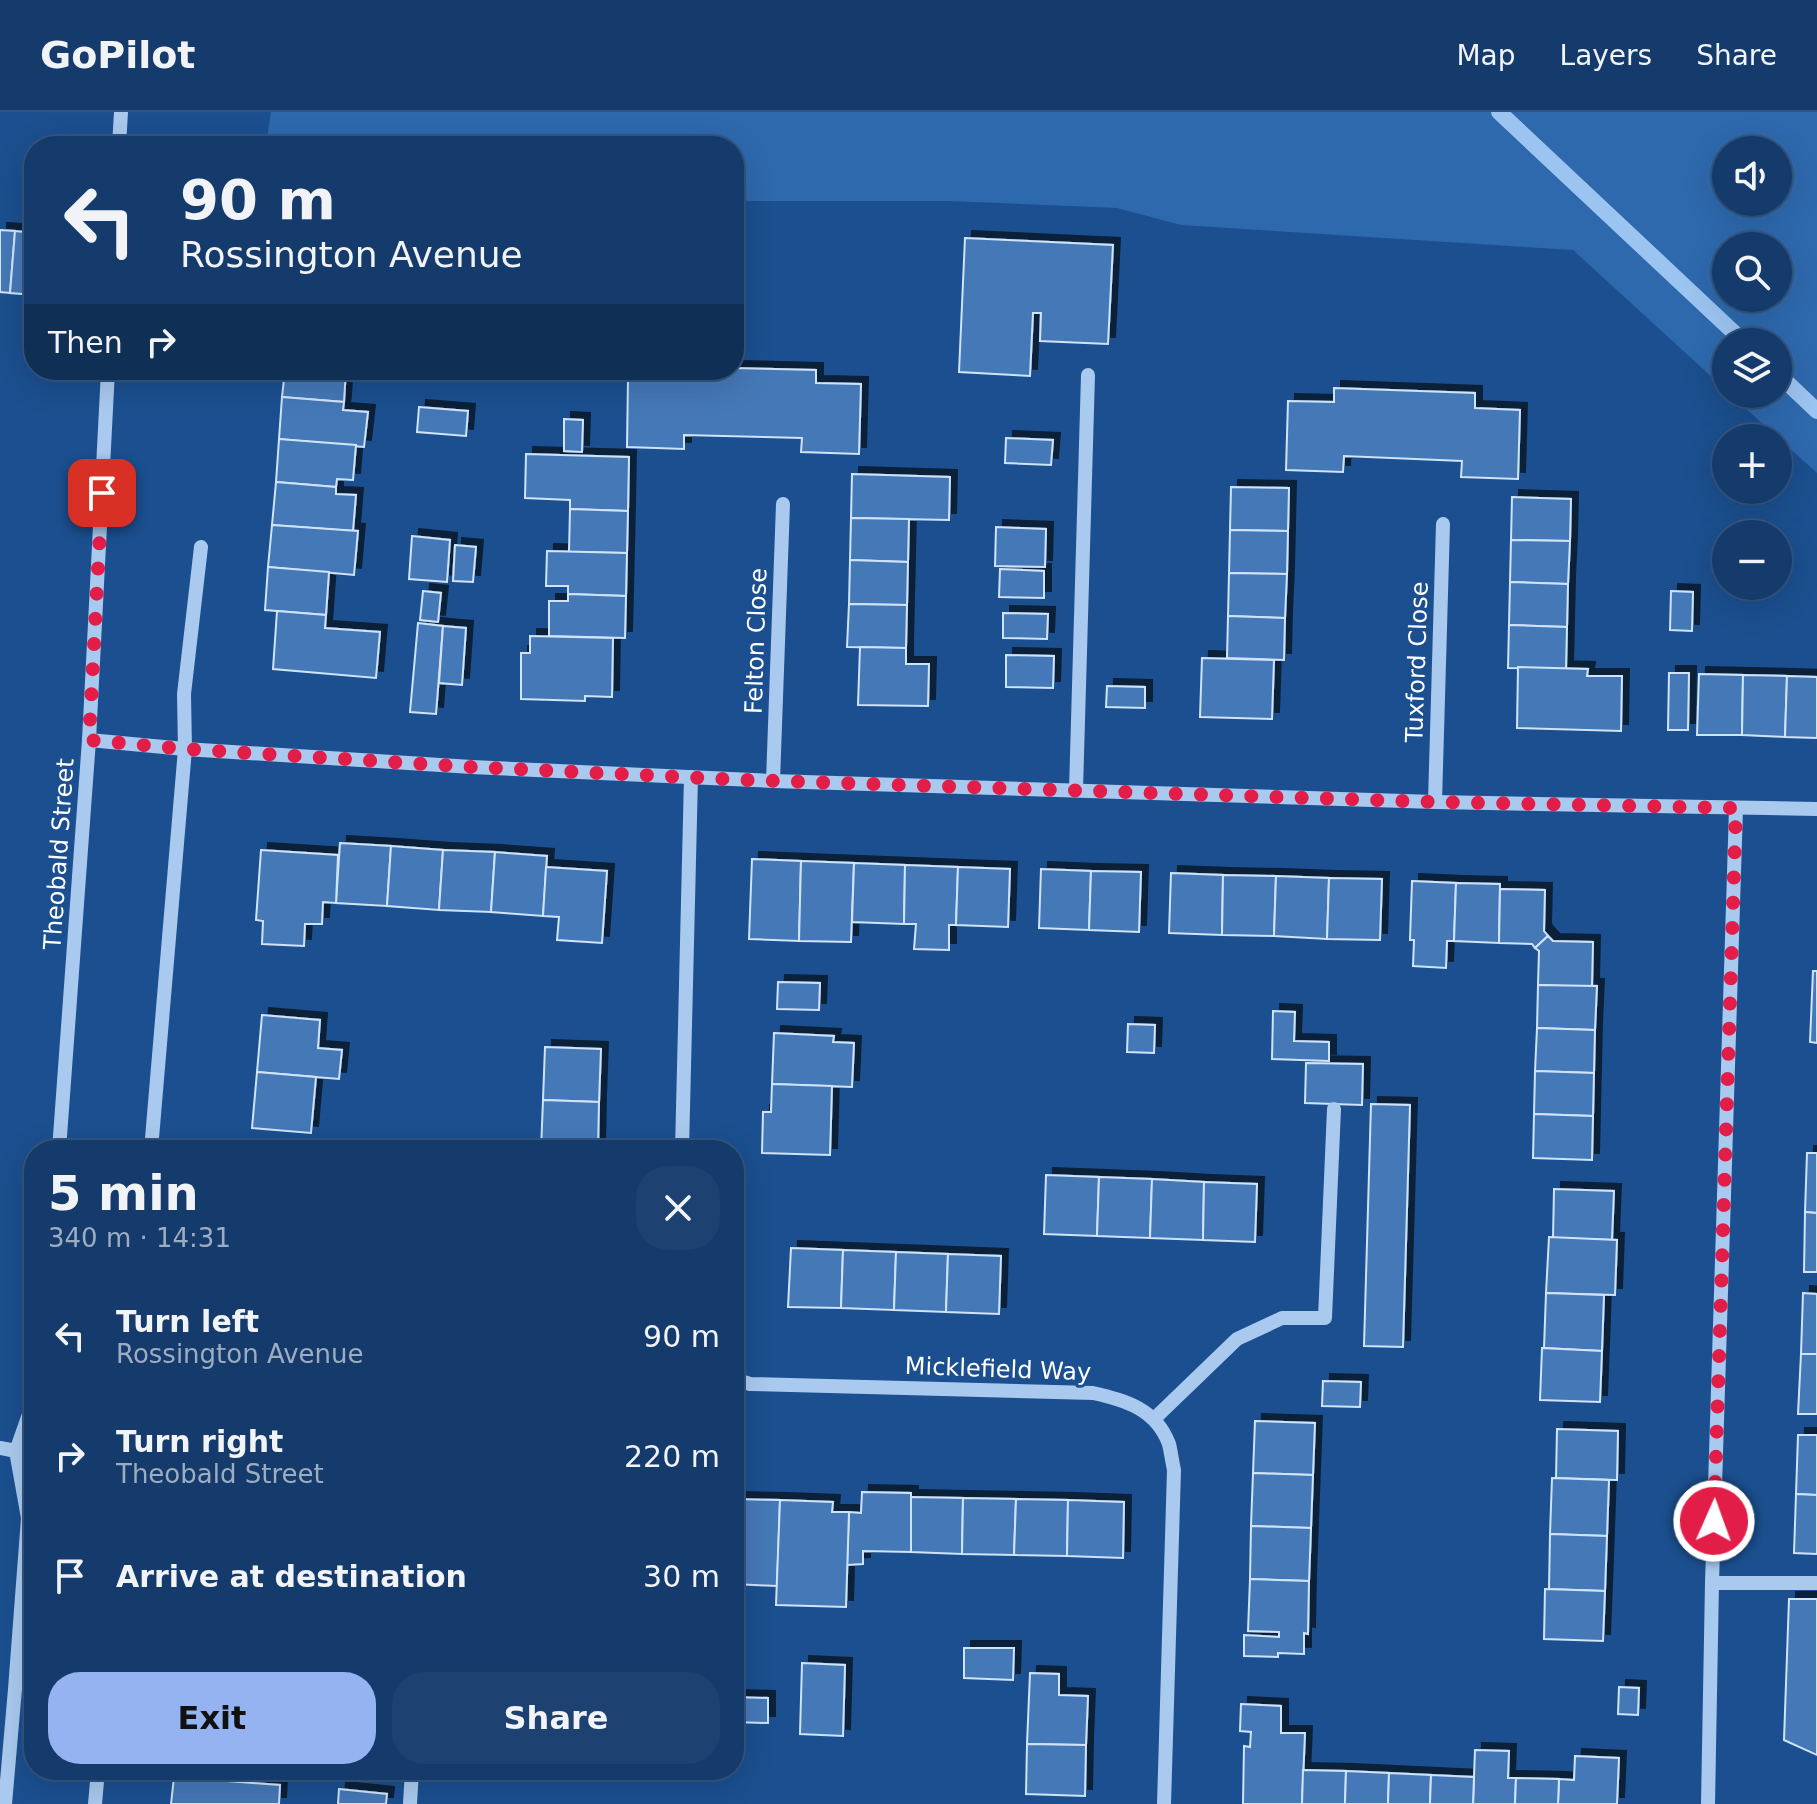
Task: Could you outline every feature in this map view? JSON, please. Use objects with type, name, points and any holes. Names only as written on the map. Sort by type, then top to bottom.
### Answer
[{"type":"street","points":[[120,136],[121,112]]},
{"type":"street","points":[[1076,790],[1088,375]]},
{"type":"street","name":"Theobald Street","points":[[60,1140],[89,740],[107,380]]},
{"type":"street","name":"Felton Close","points":[[773,781],[783,504]]},
{"type":"street","name":"Tuxford Close","points":[[1435,802],[1443,524]]},
{"type":"street","points":[[152,1140],[185,749],[184,694],[201,547]]},
{"type":"street","points":[[89,740],[472,767],[773,781],[1435,802],[1817,809]]},
{"type":"street","points":[[682,1140],[691,777]]},
{"type":"street","points":[[1708,1804],[1736,808]]},
{"type":"street","points":[[1164,1804],[1174,1470],[1169,1443],[1154,1419],[1237,1339],[1282,1318],[1325,1318],[1334,1109]]},
{"type":"street","name":"Micklefield Way","points":[[744,1382],[1093,1393],[1128,1401],[1154,1419]]},
{"type":"street","points":[[24,1428],[16,1451],[24,1496]]},
{"type":"street","points":[[0,1448],[16,1451]]},
{"type":"street","points":[[5,1804],[24,1571]]},
{"type":"street","points":[[1712,1583],[1817,1583]]},
{"type":"street","points":[[95,1804],[97,1780]]},
{"type":"street","points":[[410,1804],[411,1780]]},
{"type":"shaded area","points":[[271,112],[1817,112],[1817,473],[1792,450],[1792,424],[1763,424],[1745,408],[1792,408],[1792,328],[1712,328],[1712,377],[1573,250],[1181,225],[1117,208],[950,201],[744,201],[744,136],[267,136]]},
{"type":"building","points":[[0,230],[15,231],[10,293],[0,292]]},
{"type":"building","points":[[15,231],[24,232],[24,294],[10,293]]},
{"type":"building","points":[[965,238],[1113,245],[1108,344],[1040,341],[1041,313],[1033,313],[1030,376],[959,372]]},
{"type":"building","points":[[744,368],[816,370],[816,383],[861,384],[859,454],[801,452],[802,438],[684,435],[684,449],[627,447],[628,380],[744,380]]},
{"type":"building","points":[[284,380],[345,380],[344,402],[282,397]]},
{"type":"building","points":[[1334,388],[1475,393],[1475,408],[1520,410],[1518,479],[1461,477],[1462,461],[1344,456],[1343,472],[1286,470],[1288,401],[1334,402]]},
{"type":"building","points":[[282,397],[344,402],[343,410],[368,412],[364,447],[279,439]]},
{"type":"building","points":[[419,407],[468,411],[466,436],[417,432]]},
{"type":"building","points":[[564,419],[583,420],[582,452],[564,451]]},
{"type":"building","points":[[1006,438],[1053,440],[1051,465],[1005,463]]},
{"type":"building","points":[[279,439],[356,445],[353,480],[337,479],[336,487],[276,482]]},
{"type":"building","points":[[526,454],[629,457],[628,511],[570,509],[570,500],[525,498]]},
{"type":"building","points":[[852,474],[950,477],[949,520],[851,518]]},
{"type":"building","points":[[276,482],[336,487],[336,494],[356,495],[353,531],[272,525]]},
{"type":"building","points":[[1231,487],[1289,488],[1288,531],[1230,530]]},
{"type":"building","points":[[1512,497],[1571,499],[1570,541],[1511,540]]},
{"type":"building","points":[[570,509],[628,511],[627,553],[569,552]]},
{"type":"building","points":[[851,518],[909,519],[908,562],[850,560]]},
{"type":"building","points":[[272,525],[358,531],[354,575],[268,567]]},
{"type":"building","points":[[996,527],[1046,529],[1045,567],[995,566]]},
{"type":"building","points":[[1230,530],[1288,531],[1287,574],[1229,573]]},
{"type":"building","points":[[412,536],[450,540],[447,582],[409,579]]},
{"type":"building","points":[[1511,540],[1570,541],[1568,584],[1510,582]]},
{"type":"building","points":[[455,545],[476,547],[473,582],[453,581]]},
{"type":"building","points":[[547,551],[627,553],[626,596],[568,594],[568,586],[546,586]]},
{"type":"building","points":[[850,560],[908,562],[907,605],[849,604]]},
{"type":"building","points":[[268,567],[329,572],[326,615],[265,610]]},
{"type":"building","points":[[1000,569],[1044,571],[1044,598],[999,597]]},
{"type":"building","points":[[1229,573],[1287,574],[1285,618],[1228,616]]},
{"type":"building","points":[[1510,582],[1568,584],[1567,627],[1509,625]]},
{"type":"building","points":[[423,591],[441,593],[438,622],[420,620]]},
{"type":"building","points":[[1671,591],[1693,592],[1692,631],[1670,630]]},
{"type":"building","points":[[568,594],[626,596],[625,638],[549,636],[549,601],[568,601]]},
{"type":"building","points":[[849,604],[907,605],[906,648],[847,647]]},
{"type":"building","points":[[277,611],[326,615],[325,628],[380,632],[376,678],[273,669]]},
{"type":"building","points":[[1003,613],[1048,614],[1047,639],[1003,638]]},
{"type":"building","points":[[1228,616],[1285,618],[1284,660],[1227,658]]},
{"type":"building","points":[[418,623],[443,626],[436,714],[410,712]]},
{"type":"building","points":[[1509,625],[1567,627],[1566,669],[1508,668]]},
{"type":"building","points":[[443,626],[466,628],[462,685],[439,683]]},
{"type":"building","points":[[530,636],[613,638],[612,697],[585,696],[585,701],[521,699],[521,653],[530,653]]},
{"type":"building","points":[[860,647],[906,648],[906,664],[929,664],[928,706],[858,705]]},
{"type":"building","points":[[1006,655],[1054,656],[1053,688],[1006,687]]},
{"type":"building","points":[[1202,658],[1274,660],[1272,719],[1200,717]]},
{"type":"building","points":[[1518,667],[1588,669],[1587,676],[1622,676],[1621,731],[1517,728]]},
{"type":"building","points":[[1669,673],[1689,673],[1688,730],[1668,730]]},
{"type":"building","points":[[1699,674],[1743,675],[1742,735],[1697,735]]},
{"type":"building","points":[[1743,675],[1787,676],[1785,737],[1742,735]]},
{"type":"building","points":[[1787,676],[1817,677],[1817,738],[1785,737]]},
{"type":"building","points":[[1107,686],[1145,687],[1145,708],[1106,707]]},
{"type":"building","points":[[340,843],[391,846],[387,906],[336,903]]},
{"type":"building","points":[[391,846],[443,850],[439,910],[387,906]]},
{"type":"building","points":[[261,850],[338,855],[336,903],[323,902],[322,924],[305,924],[304,946],[262,944],[263,921],[256,920]]},
{"type":"building","points":[[443,850],[495,852],[491,912],[439,910]]},
{"type":"building","points":[[495,852],[547,856],[543,916],[491,912]]},
{"type":"building","points":[[752,859],[801,861],[799,941],[749,939]]},
{"type":"building","points":[[801,861],[854,863],[851,942],[799,941]]},
{"type":"building","points":[[854,863],[905,865],[904,924],[852,922]]},
{"type":"building","points":[[905,865],[958,867],[956,925],[949,925],[949,950],[914,949],[916,924],[904,924]]},
{"type":"building","points":[[546,867],[607,871],[602,943],[557,940],[559,917],[543,916]]},
{"type":"building","points":[[958,867],[1010,869],[1008,927],[956,925]]},
{"type":"building","points":[[1041,869],[1091,871],[1089,930],[1039,928]]},
{"type":"building","points":[[1091,871],[1141,872],[1139,932],[1089,930]]},
{"type":"building","points":[[1171,873],[1223,875],[1222,935],[1169,933]]},
{"type":"building","points":[[1223,875],[1276,876],[1274,936],[1222,935]]},
{"type":"building","points":[[1276,876],[1329,878],[1327,939],[1274,936]]},
{"type":"building","points":[[1329,878],[1382,879],[1380,940],[1327,939]]},
{"type":"building","points":[[1412,881],[1456,883],[1454,941],[1447,941],[1446,968],[1413,966],[1414,940],[1410,940]]},
{"type":"building","points":[[1456,883],[1500,884],[1499,943],[1454,941]]},
{"type":"building","points":[[1500,889],[1545,890],[1544,931],[1548,936],[1535,948],[1532,944],[1499,943]]},
{"type":"building","points":[[1548,936],[1553,941],[1593,942],[1592,987],[1538,985],[1539,951],[1535,948]]},
{"type":"building","points":[[1813,971],[1817,971],[1817,1043],[1810,1042]]},
{"type":"building","points":[[778,982],[820,983],[819,1010],[777,1009]]},
{"type":"building","points":[[1538,985],[1597,986],[1595,1030],[1537,1028]]},
{"type":"building","points":[[1273,1011],[1295,1012],[1294,1041],[1329,1042],[1329,1061],[1272,1059]]},
{"type":"building","points":[[262,1015],[320,1020],[318,1048],[342,1050],[339,1079],[257,1072]]},
{"type":"building","points":[[1128,1024],[1155,1025],[1154,1053],[1127,1052]]},
{"type":"building","points":[[1537,1028],[1595,1030],[1594,1073],[1535,1071]]},
{"type":"building","points":[[774,1033],[834,1036],[833,1042],[854,1043],[852,1087],[772,1084]]},
{"type":"building","points":[[545,1047],[601,1049],[599,1102],[543,1100]]},
{"type":"building","points":[[1306,1063],[1363,1064],[1362,1105],[1305,1103]]},
{"type":"building","points":[[1535,1071],[1594,1073],[1593,1116],[1534,1114]]},
{"type":"building","points":[[257,1072],[316,1077],[311,1133],[252,1128]]},
{"type":"building","points":[[772,1084],[832,1086],[830,1155],[762,1153],[763,1112],[771,1112]]},
{"type":"building","points":[[543,1100],[599,1102],[598,1140],[541,1140]]},
{"type":"building","points":[[1371,1104],[1410,1105],[1403,1347],[1364,1346]]},
{"type":"building","points":[[1534,1114],[1593,1116],[1592,1160],[1533,1158]]},
{"type":"building","points":[[1807,1153],[1817,1153],[1817,1213],[1805,1212]]},
{"type":"building","points":[[1046,1175],[1099,1177],[1097,1236],[1044,1234]]},
{"type":"building","points":[[1099,1177],[1152,1179],[1150,1238],[1097,1236]]},
{"type":"building","points":[[1152,1179],[1204,1182],[1203,1240],[1150,1238]]},
{"type":"building","points":[[1204,1182],[1257,1184],[1255,1242],[1203,1240]]},
{"type":"building","points":[[1554,1189],[1614,1191],[1612,1240],[1553,1238]]},
{"type":"building","points":[[1805,1212],[1817,1213],[1817,1272],[1804,1272]]},
{"type":"building","points":[[1549,1237],[1617,1240],[1615,1295],[1546,1293]]},
{"type":"building","points":[[791,1248],[843,1250],[841,1308],[788,1307]]},
{"type":"building","points":[[843,1250],[896,1252],[894,1310],[841,1308]]},
{"type":"building","points":[[896,1252],[948,1254],[946,1312],[894,1310]]},
{"type":"building","points":[[948,1254],[1001,1256],[999,1314],[946,1312]]},
{"type":"building","points":[[1546,1293],[1604,1295],[1602,1351],[1544,1348]]},
{"type":"building","points":[[1803,1293],[1817,1294],[1817,1354],[1801,1354]]},
{"type":"building","points":[[1542,1348],[1602,1351],[1600,1402],[1540,1400]]},
{"type":"building","points":[[1801,1354],[1817,1354],[1817,1414],[1798,1414]]},
{"type":"building","points":[[1323,1381],[1361,1382],[1360,1407],[1322,1406]]},
{"type":"building","points":[[1255,1421],[1315,1423],[1313,1475],[1253,1473]]},
{"type":"building","points":[[1557,1429],[1618,1431],[1617,1480],[1556,1478]]},
{"type":"building","points":[[1798,1435],[1817,1435],[1817,1495],[1796,1494]]},
{"type":"building","points":[[1253,1473],[1313,1475],[1311,1528],[1251,1526]]},
{"type":"building","points":[[1552,1478],[1609,1480],[1607,1536],[1550,1534]]},
{"type":"building","points":[[862,1492],[911,1493],[911,1552],[863,1551],[863,1564],[847,1565],[849,1512],[861,1513]]},
{"type":"building","points":[[1796,1494],[1817,1495],[1817,1554],[1794,1553]]},
{"type":"building","points":[[911,1497],[963,1498],[962,1554],[911,1552]]},
{"type":"building","points":[[963,1498],[1016,1499],[1014,1555],[962,1554]]},
{"type":"building","points":[[744,1499],[780,1500],[777,1586],[744,1584]]},
{"type":"building","points":[[1016,1499],[1068,1500],[1067,1556],[1014,1555]]},
{"type":"building","points":[[780,1500],[833,1502],[832,1512],[849,1512],[846,1607],[776,1605]]},
{"type":"building","points":[[1068,1500],[1124,1502],[1123,1558],[1067,1556]]},
{"type":"building","points":[[1251,1526],[1311,1528],[1309,1581],[1250,1579]]},
{"type":"building","points":[[1550,1534],[1607,1536],[1605,1591],[1549,1589]]},
{"type":"building","points":[[1250,1579],[1309,1581],[1308,1634],[1304,1633],[1304,1654],[1244,1656],[1244,1635],[1279,1637],[1279,1632],[1248,1631]]},
{"type":"building","points":[[1545,1589],[1605,1591],[1603,1641],[1544,1639]]},
{"type":"building","points":[[1789,1599],[1817,1599],[1817,1755],[1784,1740]]},
{"type":"building","points":[[964,1648],[1014,1648],[1013,1680],[964,1678]]},
{"type":"building","points":[[802,1663],[845,1665],[843,1736],[800,1734]]},
{"type":"building","points":[[1030,1673],[1059,1674],[1059,1695],[1088,1696],[1086,1745],[1027,1744]]},
{"type":"building","points":[[1619,1687],[1639,1688],[1638,1715],[1618,1714]]},
{"type":"building","points":[[744,1697],[768,1698],[768,1723],[744,1722]]},
{"type":"building","points":[[1241,1704],[1281,1706],[1281,1733],[1305,1733],[1302,1804],[1243,1804],[1244,1746],[1250,1747],[1251,1732],[1240,1731]]},
{"type":"building","points":[[1027,1744],[1086,1745],[1085,1796],[1026,1794]]},
{"type":"building","points":[[1475,1750],[1509,1751],[1508,1778],[1516,1778],[1515,1804],[1473,1804]]},
{"type":"building","points":[[1575,1756],[1619,1758],[1617,1804],[1558,1804],[1559,1779],[1574,1780]]},
{"type":"building","points":[[1303,1770],[1346,1771],[1345,1804],[1302,1804]]},
{"type":"building","points":[[1346,1771],[1389,1773],[1388,1804],[1345,1804]]},
{"type":"building","points":[[1389,1773],[1431,1775],[1430,1804],[1388,1804]]},
{"type":"building","points":[[1431,1775],[1474,1777],[1473,1804],[1430,1804]]},
{"type":"building","points":[[1516,1778],[1559,1779],[1558,1804],[1515,1804]]},
{"type":"building","points":[[174,1780],[280,1785],[279,1804],[171,1804]]},
{"type":"building","points":[[339,1789],[387,1794],[386,1804],[338,1804]]},
{"type":"waterway","points":[[1499,112],[1729,328]]},
{"type":"waterway","points":[[1792,387],[1817,411]]},
{"type":"route","points":[[102,493],[89,740],[472,767],[746,780],[1435,802],[1736,808],[1714,1521]]}]
